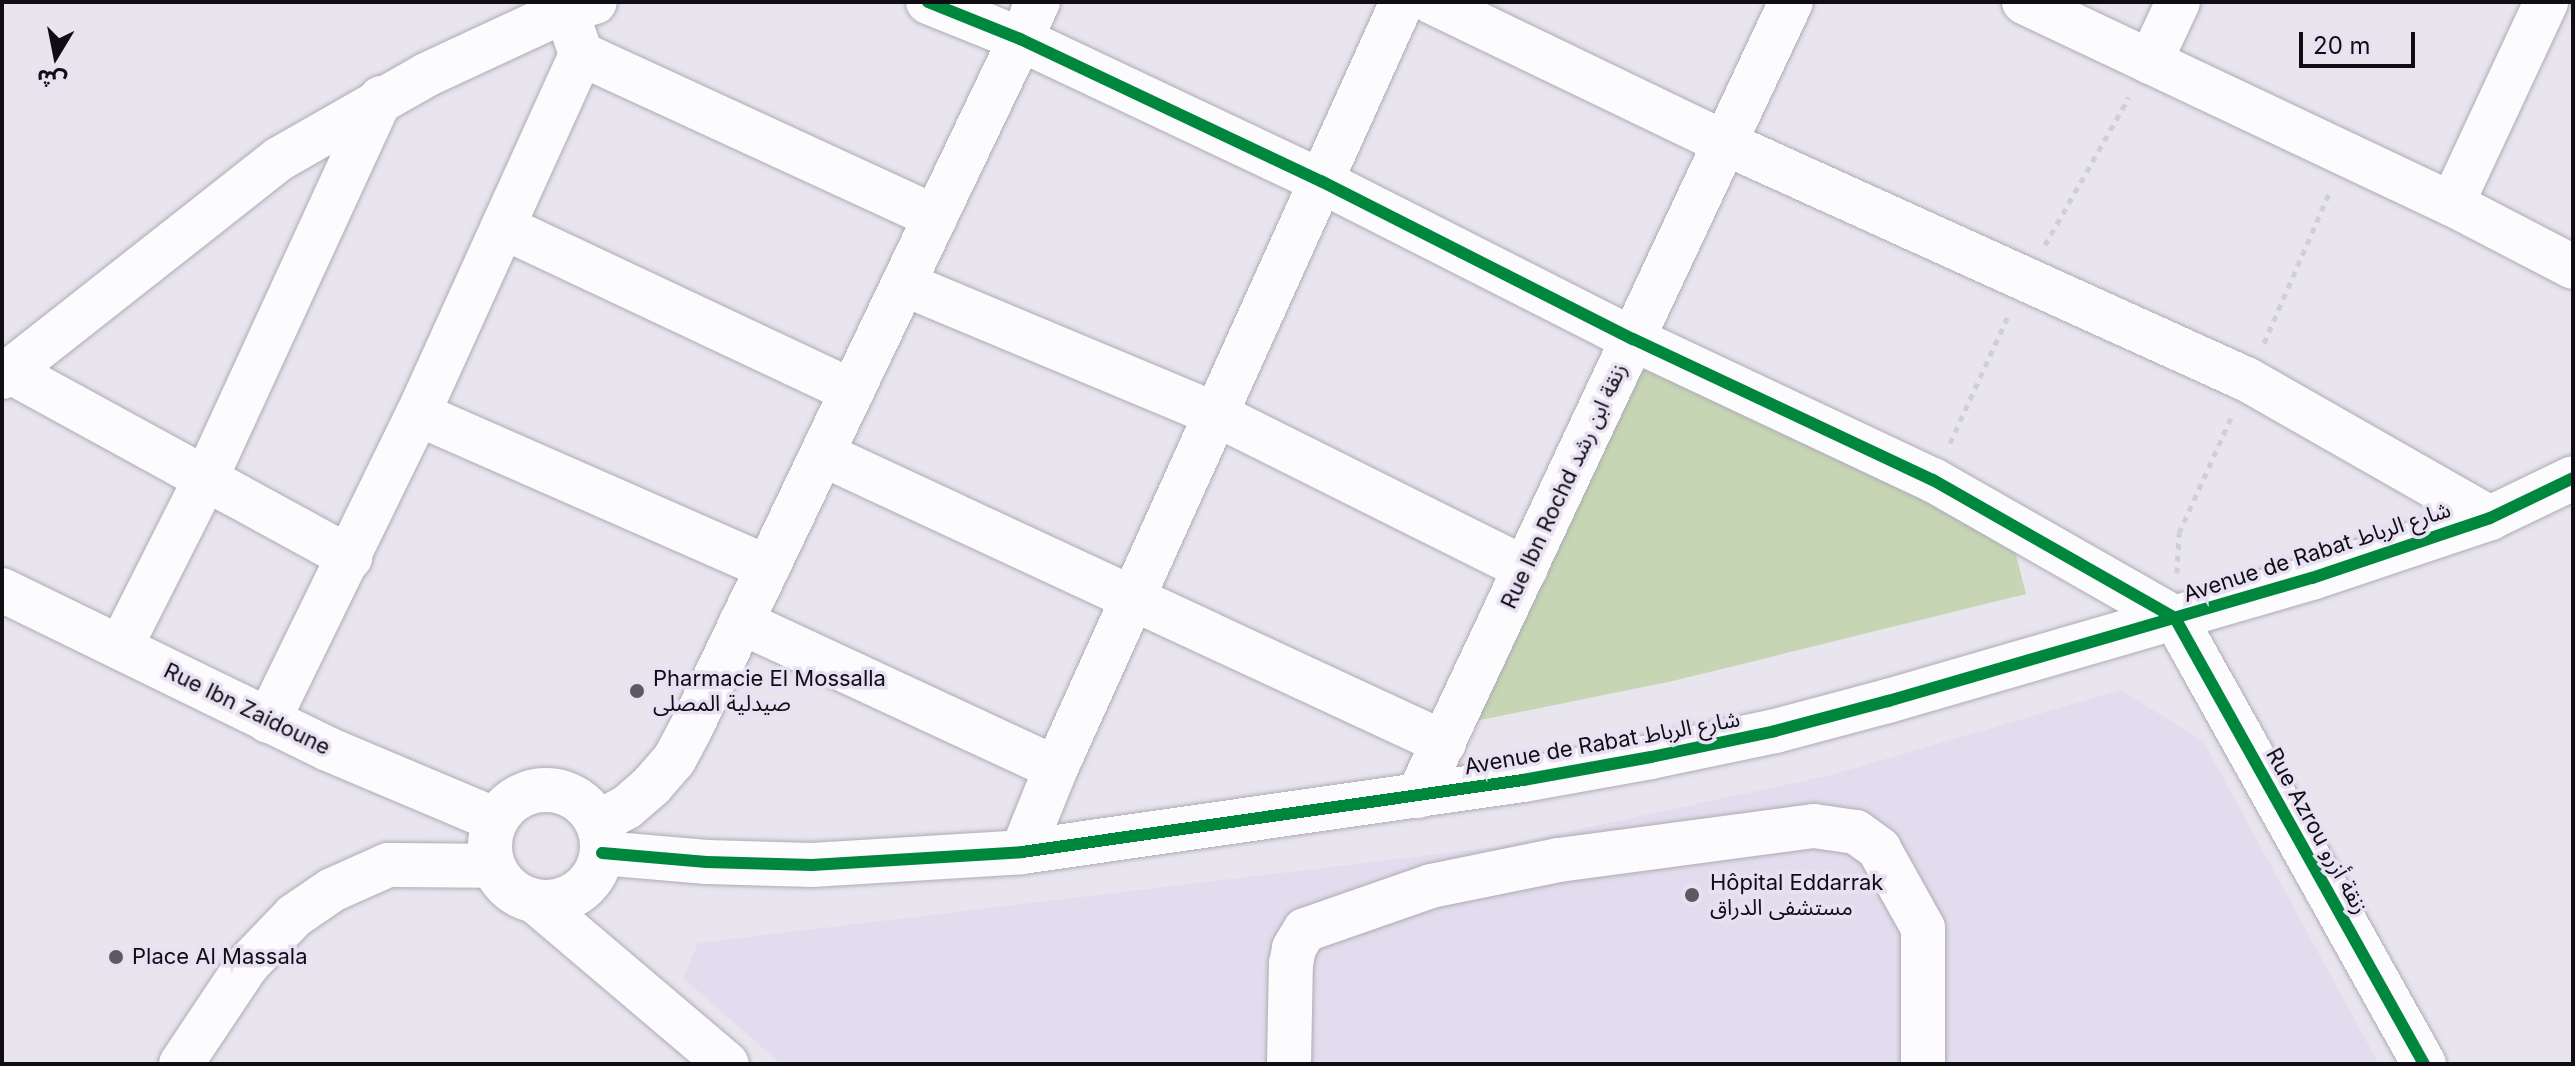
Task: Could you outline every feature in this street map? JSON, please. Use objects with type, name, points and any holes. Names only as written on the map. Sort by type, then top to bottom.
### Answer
[{"type":"street","points":[[928,2],[1029,21],[1321,181],[1633,339],[1933,480],[2175,618]]},
{"type":"street","points":[[1022,852],[1056,768],[1402,2]]},
{"type":"street","points":[[1432,2],[1725,143],[2248,380],[2490,518]]},
{"type":"street","name":"Rue Ibn Rochd زنقة ابن رشد","points":[[1418,796],[1791,2]]},
{"type":"street","points":[[2024,2],[2452,204],[2573,267]]},
{"type":"street","points":[[2150,62],[2178,2]]},
{"type":"street","points":[[2452,204],[2546,2]]},
{"type":"street","points":[[268,721],[350,558],[418,414],[581,54],[574,5],[381,98],[279,159],[6,374],[207,476],[350,558]]},
{"type":"street","points":[[536,902],[555,902],[573,896],[596,853],[674,760],[1029,21]]},
{"type":"street","points":[[581,54],[935,217]]},
{"type":"street","points":[[121,646],[207,476],[381,98]]},
{"type":"street","points":[[503,227],[852,391]]},
{"type":"street","points":[[904,284],[1215,414],[1526,569]]},
{"type":"street","points":[[418,414],[768,568]]},
{"type":"street","points":[[822,454],[1134,596],[1444,743]]},
{"type":"street","name":"Avenue de Rabat شارع الرباط","points":[[596,853],[707,862],[812,865],[1022,852],[1418,796],[1622,762],[1775,731],[2312,578],[2490,518],[2573,478]]},
{"type":"street","name":"Rue Ibn Zaidoune","points":[[2,590],[268,721],[496,820]]},
{"type":"street","name":"Rue Azrou زنقة أزرو","points":[[2175,618],[2424,1064]]},
{"type":"street","points":[[741,622],[1056,768]]},
{"type":"street","points":[[638,988],[536,902],[518,895],[503,882],[493,866],[490,843],[496,820],[506,806],[521,795],[556,791],[588,808],[596,853],[638,988],[676,1046],[727,1064]]},
{"type":"street","points":[[1289,1064],[1291,964],[1294,948],[1305,930],[1431,886],[1559,860],[1814,826],[1856,832],[1879,849],[1923,928],[1923,1064]]},
{"type":"street","points":[[190,1055],[247,965],[294,916],[332,890],[388,865],[493,866]]},
{"type":"shaded area","name":"Hôpital Eddarrak مستشفى الدراق","points":[[2121,690],[2203,741],[2379,1064],[781,1064],[683,978],[698,943],[1496,847],[1827,776]]},
{"type":"green space","points":[[1633,336],[2007,519],[2026,594],[1673,681],[1446,727]]},
{"type":"cycle path","points":[[928,2],[1020,39],[1321,181],[1633,339],[1933,480],[2175,618],[2424,1064]]},
{"type":"cycle path","points":[[602,853],[707,862],[812,865],[1022,852],[1523,780],[1651,757],[1775,731],[1888,701],[2312,578],[2490,518],[2573,478]]},
{"type":"place","name":"Pharmacie El Mossalla صيدلية المصلى","points":[[637,691]]},
{"type":"place","name":"Hôpital Eddarrak مستشفى الدراق","points":[[1692,895]]},
{"type":"place","name":"Place Al Massala","points":[[116,957]]}]
